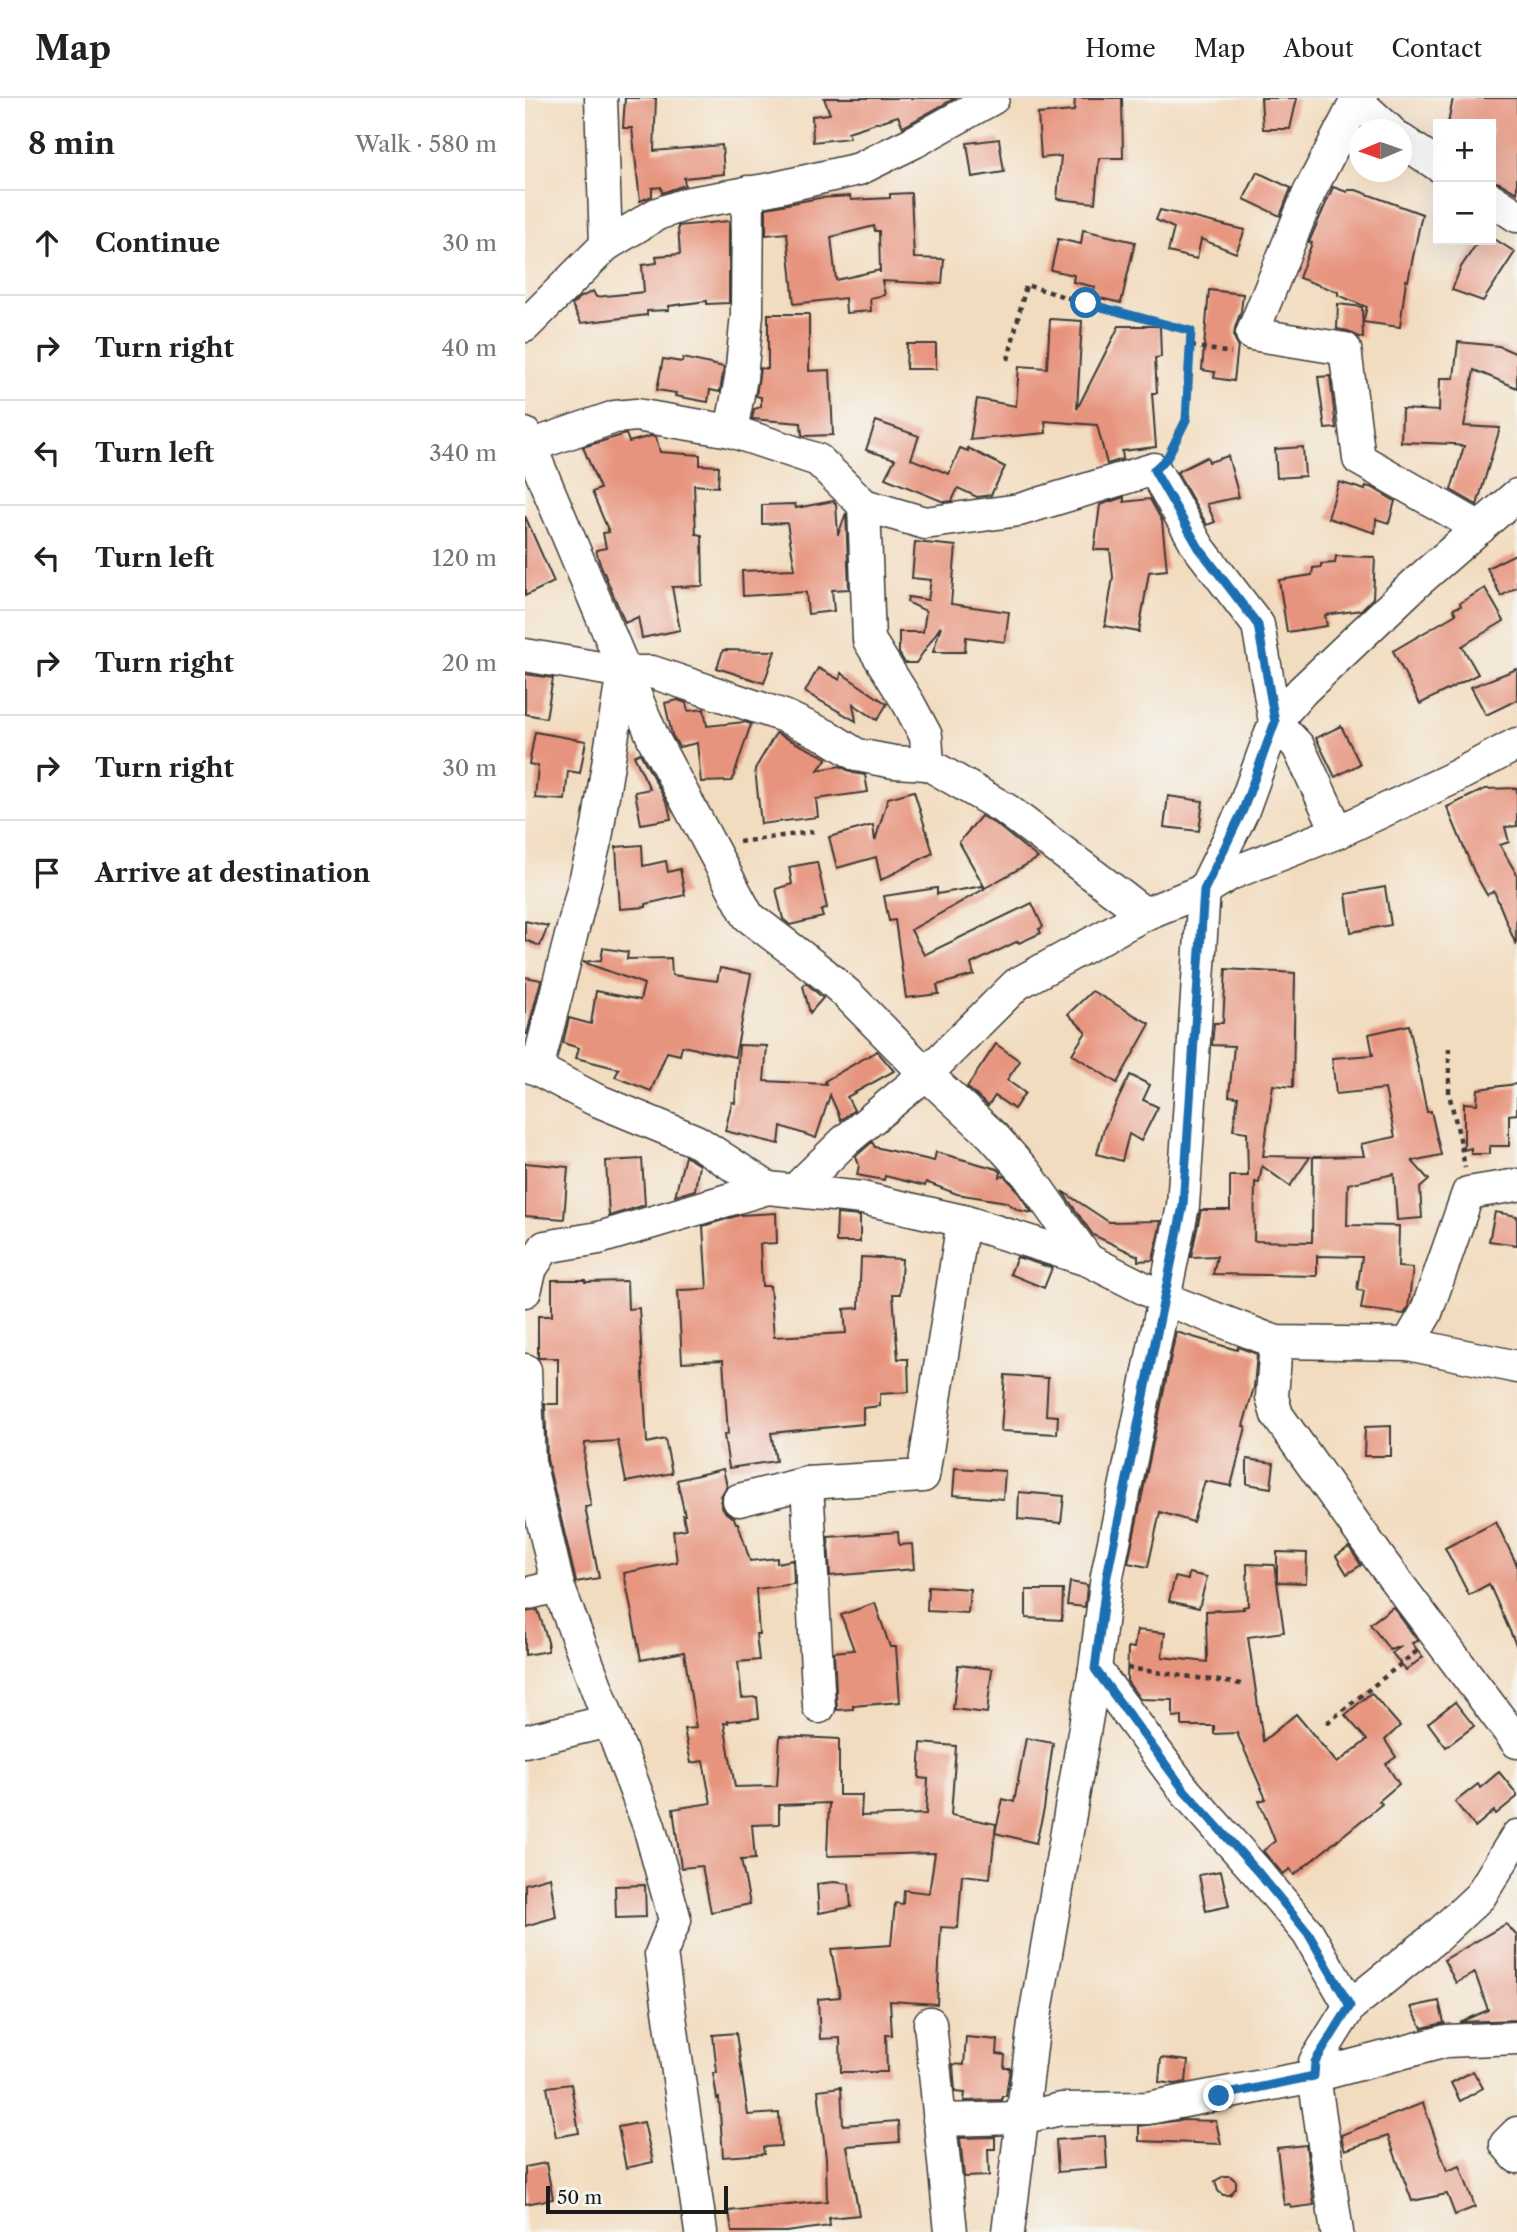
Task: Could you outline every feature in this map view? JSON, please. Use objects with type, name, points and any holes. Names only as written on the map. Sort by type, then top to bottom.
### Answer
[{"type":"street","points":[[601,98],[606,245]]},
{"type":"street","points":[[525,326],[606,245],[657,214],[690,203],[859,169],[915,142],[992,98]]},
{"type":"street","points":[[1378,119],[1358,99],[1309,193],[1252,334],[1345,349],[1359,459],[1480,528]]},
{"type":"street","points":[[1412,147],[1433,162]]},
{"type":"street","points":[[731,431],[741,377],[747,314],[748,192]]},
{"type":"street","points":[[1496,202],[1517,216]]},
{"type":"street","points":[[1088,1260],[1027,1174],[993,1136],[926,1074],[847,994],[748,916],[654,740],[623,672],[528,440],[615,417],[636,415],[731,431],[818,460],[864,505],[925,523],[1019,510],[1154,470],[1199,548],[1258,625],[1275,722],[1298,746],[1338,832]]},
{"type":"street","points":[[1007,2232],[1034,2023],[1095,1666],[1107,1576],[1183,1206],[1204,890],[1243,810],[1275,722],[1302,691],[1416,583],[1517,495]]},
{"type":"street","points":[[864,505],[869,640],[926,736],[928,764]]},
{"type":"street","points":[[525,655],[623,672],[652,672],[784,716],[827,736],[857,755],[894,762],[928,764],[1007,810],[1145,914]]},
{"type":"street","points":[[623,672],[596,838],[531,1067],[594,1099],[696,1141],[781,1189]]},
{"type":"street","points":[[781,1189],[845,1141],[926,1074],[1017,984],[1145,914],[1204,890],[1230,874],[1338,832],[1451,779],[1517,744]]},
{"type":"street","points":[[1408,1344],[1426,1313],[1468,1193],[1517,1185]]},
{"type":"street","points":[[525,1291],[531,1268],[545,1247],[599,1238],[781,1189],[862,1198],[963,1221],[1088,1260],[1165,1298],[1276,1342],[1408,1344],[1517,1367]]},
{"type":"street","points":[[739,1500],[807,1483],[923,1476],[963,1221]]},
{"type":"street","points":[[1276,1342],[1272,1397],[1277,1415],[1517,1742]]},
{"type":"street","points":[[525,1370],[529,1462],[558,1586],[649,1826],[675,1920],[661,1954],[701,2232]]},
{"type":"street","points":[[807,1483],[819,1707]]},
{"type":"street","points":[[525,1594],[558,1586]]},
{"type":"street","points":[[1095,1666],[1185,1791],[1258,1872],[1308,1933],[1350,2006]]},
{"type":"street","points":[[525,1741],[609,1721]]},
{"type":"street","points":[[1337,2232],[1314,2076],[1315,2062],[1350,2006],[1427,1945],[1480,1896],[1517,1836]]},
{"type":"street","points":[[930,2023],[951,2232]]},
{"type":"street","points":[[939,2120],[1021,2118],[1061,2109],[1148,2108],[1314,2076],[1446,2040],[1517,2038]]},
{"type":"street","points":[[1517,2133],[1506,2144],[1517,2157]]},
{"type":"path","points":[[1008,360],[1026,285],[1191,331],[1186,420],[1167,458],[1154,470]]},
{"type":"path","points":[[711,846],[818,831]]},
{"type":"path","points":[[1449,1048],[1449,1094],[1460,1139],[1468,1193]]},
{"type":"path","points":[[1327,1723],[1438,1637]]},
{"type":"path","points":[[1095,1666],[1241,1684]]},
{"type":"building","points":[[625,98],[656,98],[654,151],[722,145],[724,174],[684,178],[685,185],[662,193],[661,187],[652,188],[652,196],[640,201],[632,128],[623,128]]},
{"type":"building","points":[[824,98],[955,98],[903,127],[898,116],[848,132],[850,138],[813,142],[812,116],[830,114]]},
{"type":"building","points":[[1075,98],[1122,98],[1123,158],[1099,158],[1095,203],[1057,199],[1061,156],[1041,158],[1038,114],[1074,111]]},
{"type":"building","points":[[1261,98],[1297,98],[1290,129],[1263,129]]},
{"type":"building","points":[[1453,98],[1517,98],[1517,193],[1496,182],[1496,119],[1449,119]]},
{"type":"building","points":[[999,139],[1004,172],[972,177],[967,143]]},
{"type":"building","points":[[1257,172],[1291,188],[1280,216],[1244,199]]},
{"type":"building","points":[[1333,187],[1347,192],[1356,190],[1422,214],[1408,281],[1406,280],[1400,327],[1363,322],[1367,307],[1338,295],[1338,292],[1299,278],[1312,243],[1309,242]]},
{"type":"building","points":[[911,193],[914,258],[944,259],[942,284],[882,281],[885,295],[870,298],[871,311],[846,313],[845,298],[794,304],[787,233],[766,235],[766,208],[819,198],[890,198],[890,194]],"holes":[[[874,226],[875,231],[879,231],[880,270],[836,280],[831,237]]]},
{"type":"building","points":[[1160,210],[1245,230],[1236,253],[1201,239],[1197,259],[1168,252],[1174,228],[1156,220]]},
{"type":"building","points":[[729,221],[729,303],[707,304],[707,301],[669,306],[669,310],[647,311],[647,315],[581,323],[572,305],[593,291],[596,297],[644,292],[642,265],[657,263],[656,256],[680,254],[678,226]]},
{"type":"building","points":[[1083,230],[1135,242],[1121,303],[1092,296],[1095,287],[1073,282],[1074,275],[1051,270],[1058,239],[1081,244]]},
{"type":"building","points":[[1496,240],[1515,252],[1483,301],[1452,290],[1461,267],[1476,245],[1496,245]]},
{"type":"building","points":[[1209,290],[1243,294],[1234,337],[1238,345],[1234,381],[1214,378],[1215,372],[1202,370]]},
{"type":"building","points":[[1338,304],[1362,307],[1363,338],[1337,329]]},
{"type":"building","points":[[768,314],[809,314],[809,371],[830,370],[833,435],[805,436],[802,435],[801,423],[752,419],[754,409],[761,407],[761,397],[756,396],[760,368],[768,369]]},
{"type":"building","points":[[1050,319],[1082,321],[1077,409],[1119,326],[1160,326],[1161,357],[1155,358],[1157,393],[1152,393],[1156,447],[1122,451],[1123,459],[1107,464],[1097,425],[1045,421],[1046,433],[970,440],[977,399],[1016,406],[1019,366],[1047,368]]},
{"type":"building","points":[[1458,342],[1499,346],[1517,354],[1517,388],[1474,370],[1464,426],[1500,428],[1477,505],[1451,490],[1464,446],[1401,442],[1402,409],[1439,411],[1440,378],[1454,378]]},
{"type":"building","points":[[907,344],[936,344],[936,369],[906,369]]},
{"type":"building","points":[[683,358],[724,367],[720,392],[710,390],[708,402],[657,390],[663,359],[682,362]]},
{"type":"building","points":[[1330,376],[1336,428],[1325,429],[1318,377]]},
{"type":"building","points":[[876,421],[919,436],[911,459],[949,474],[960,448],[968,451],[968,448],[1005,467],[991,495],[977,497],[958,488],[952,501],[944,502],[885,478],[895,459],[866,450]]},
{"type":"building","points":[[626,434],[629,442],[656,437],[660,452],[700,455],[700,465],[719,466],[718,487],[694,485],[696,534],[702,535],[703,586],[672,587],[680,630],[642,638],[638,617],[625,623],[599,561],[596,550],[606,548],[603,533],[609,532],[592,492],[600,489],[583,447]]},
{"type":"building","points":[[1303,447],[1305,476],[1277,478],[1275,449]]},
{"type":"building","points":[[1228,456],[1239,497],[1207,504],[1215,522],[1207,525],[1177,472],[1207,457],[1209,462]]},
{"type":"building","points":[[1339,482],[1365,490],[1366,486],[1373,488],[1395,501],[1389,523],[1376,519],[1375,533],[1328,518]]},
{"type":"building","points":[[1124,497],[1124,502],[1150,499],[1162,521],[1167,570],[1149,572],[1139,632],[1105,626],[1113,577],[1110,550],[1094,550],[1100,505]]},
{"type":"building","points":[[833,501],[836,504],[838,535],[846,513],[849,589],[832,590],[834,611],[808,614],[806,592],[743,596],[742,571],[795,569],[787,523],[762,524],[762,505],[795,504],[796,508]]},
{"type":"building","points":[[525,516],[554,582],[525,596]]},
{"type":"building","points":[[915,542],[956,546],[951,604],[1009,612],[1005,642],[966,637],[965,652],[933,652],[941,626],[916,663],[905,663],[899,653],[899,632],[923,632],[926,611],[907,602],[908,597],[928,600],[931,580],[912,578]]},
{"type":"building","points":[[1517,553],[1517,587],[1501,596],[1487,568]]},
{"type":"building","points":[[1336,556],[1375,557],[1373,598],[1361,610],[1325,615],[1327,626],[1287,632],[1279,580],[1312,575],[1313,568],[1321,567],[1321,564],[1335,563]]},
{"type":"building","points":[[1485,588],[1504,621],[1462,646],[1478,674],[1420,704],[1393,651],[1456,614],[1453,609]]},
{"type":"building","points":[[723,650],[775,651],[764,683],[717,668]]},
{"type":"building","points":[[818,668],[840,680],[841,673],[887,704],[877,720],[853,704],[856,721],[805,692]]},
{"type":"building","points":[[1517,669],[1517,700],[1486,715],[1471,687]]},
{"type":"building","points":[[525,674],[553,678],[546,718],[525,714]]},
{"type":"building","points":[[678,700],[686,703],[688,711],[704,709],[707,726],[745,722],[751,724],[732,781],[701,782],[697,743],[679,747],[672,735],[665,703]]},
{"type":"building","points":[[1341,726],[1360,764],[1335,777],[1316,738]]},
{"type":"building","points":[[535,732],[586,741],[580,773],[568,771],[565,800],[535,798],[538,766],[529,764]]},
{"type":"building","points":[[776,733],[827,758],[818,770],[840,766],[853,773],[865,775],[868,792],[816,799],[818,817],[761,824],[755,769]]},
{"type":"building","points":[[640,753],[668,805],[671,819],[641,824],[635,792],[650,789],[634,756]]},
{"type":"building","points":[[1517,788],[1517,826],[1505,827],[1509,842],[1500,845],[1517,875],[1516,945],[1494,891],[1487,895],[1474,872],[1447,807],[1485,789]]},
{"type":"building","points":[[914,791],[933,853],[881,880],[876,857],[837,868],[829,837],[873,825],[875,841],[888,798]]},
{"type":"building","points":[[1168,796],[1203,801],[1199,831],[1164,827]]},
{"type":"building","points":[[981,816],[997,825],[1038,858],[985,888],[959,842]]},
{"type":"building","points":[[642,845],[643,866],[666,861],[668,872],[680,869],[685,895],[646,904],[646,907],[620,909],[616,847]]},
{"type":"building","points":[[817,862],[827,908],[821,911],[823,917],[790,925],[783,919],[776,889],[792,884],[789,867]]},
{"type":"building","points":[[983,886],[984,889],[911,930],[924,955],[1032,903],[1043,927],[1039,929],[1041,933],[971,964],[974,975],[937,985],[939,994],[906,998],[895,920],[889,921],[884,896],[937,888],[937,894]]},
{"type":"building","points":[[1385,887],[1391,925],[1351,932],[1346,894]]},
{"type":"building","points":[[525,921],[548,926],[540,946],[525,940]]},
{"type":"building","points":[[603,948],[628,952],[627,959],[671,958],[672,975],[717,981],[720,968],[751,974],[735,1057],[682,1046],[680,1055],[667,1052],[651,1091],[615,1077],[619,1069],[576,1058],[579,1048],[563,1043],[569,1018],[591,1024],[596,991],[640,1000],[644,984],[583,962],[601,960]]},
{"type":"building","points":[[1226,969],[1295,973],[1293,1087],[1273,1085],[1263,1156],[1310,1157],[1290,1186],[1262,1166],[1259,1183],[1255,1182],[1254,1241],[1312,1242],[1313,1157],[1364,1156],[1361,1144],[1395,1137],[1385,1089],[1336,1094],[1332,1058],[1373,1055],[1369,1034],[1409,1025],[1427,1112],[1431,1111],[1441,1155],[1412,1161],[1429,1180],[1420,1188],[1422,1218],[1397,1220],[1394,1174],[1348,1184],[1347,1225],[1399,1226],[1398,1267],[1413,1268],[1408,1308],[1404,1314],[1361,1309],[1364,1291],[1357,1290],[1362,1257],[1317,1256],[1317,1276],[1213,1274],[1217,1256],[1191,1257],[1201,1210],[1230,1210],[1230,1176],[1248,1176],[1247,1132],[1233,1130],[1238,1097],[1229,1096],[1234,1046],[1212,1045],[1214,1023],[1223,1023]]},
{"type":"building","points":[[525,977],[541,980],[527,1034],[525,1034]]},
{"type":"building","points":[[806,983],[823,998],[810,1013],[803,986]]},
{"type":"building","points":[[1092,991],[1150,1024],[1117,1083],[1072,1054],[1086,1032],[1068,1014]]},
{"type":"building","points":[[996,1044],[1020,1061],[1007,1080],[1025,1093],[1014,1109],[995,1096],[988,1106],[967,1087]]},
{"type":"building","points":[[739,1045],[767,1046],[764,1081],[826,1084],[825,1081],[877,1051],[894,1071],[847,1097],[854,1110],[841,1120],[830,1095],[816,1138],[781,1126],[779,1144],[725,1131],[732,1102],[735,1103]]},
{"type":"building","points":[[1130,1075],[1150,1085],[1143,1100],[1158,1107],[1141,1141],[1129,1134],[1122,1161],[1097,1154],[1104,1128]]},
{"type":"building","points":[[1517,1084],[1517,1114],[1509,1115],[1509,1146],[1490,1146],[1490,1154],[1471,1154],[1471,1148],[1464,1150],[1464,1103],[1477,1104],[1478,1089]]},
{"type":"building","points":[[872,1142],[875,1147],[934,1161],[936,1152],[997,1169],[1001,1172],[1000,1177],[1004,1176],[1013,1185],[1032,1213],[1018,1210],[1006,1202],[957,1194],[926,1182],[925,1186],[885,1176],[884,1180],[857,1175],[859,1165],[856,1156]]},
{"type":"building","points":[[685,1156],[699,1165],[695,1190],[675,1196]]},
{"type":"building","points":[[642,1159],[645,1205],[609,1216],[606,1161]]},
{"type":"building","points":[[525,1163],[568,1167],[564,1219],[525,1216]]},
{"type":"building","points":[[1062,1191],[1109,1222],[1161,1221],[1153,1260],[1138,1261],[1138,1256],[1093,1235]]},
{"type":"building","points":[[1495,1212],[1517,1216],[1517,1245],[1489,1241]]},
{"type":"building","points":[[776,1213],[777,1243],[760,1244],[762,1286],[770,1286],[774,1337],[846,1333],[844,1309],[859,1308],[861,1257],[902,1259],[900,1294],[893,1294],[898,1359],[908,1359],[909,1392],[880,1394],[880,1406],[863,1408],[863,1424],[771,1433],[776,1461],[729,1468],[724,1435],[728,1434],[723,1360],[682,1362],[678,1290],[707,1289],[703,1226],[740,1215]]},
{"type":"building","points":[[837,1214],[860,1216],[860,1242],[836,1242]]},
{"type":"building","points":[[1017,1257],[1052,1268],[1044,1288],[1010,1274]]},
{"type":"building","points":[[552,1280],[627,1281],[628,1309],[639,1308],[647,1443],[665,1439],[672,1473],[626,1482],[618,1441],[585,1443],[584,1467],[591,1506],[585,1507],[599,1578],[576,1582],[547,1459],[545,1404],[558,1404],[558,1358],[538,1358],[538,1316],[552,1316]]},
{"type":"building","points":[[1176,1332],[1257,1354],[1254,1387],[1231,1486],[1205,1481],[1193,1522],[1160,1512],[1148,1567],[1128,1563]]},
{"type":"building","points":[[1005,1375],[1048,1378],[1046,1415],[1058,1416],[1057,1434],[1001,1431]]},
{"type":"building","points":[[1391,1426],[1391,1456],[1364,1456],[1365,1427]]},
{"type":"building","points":[[1247,1459],[1274,1463],[1271,1488],[1247,1484]]},
{"type":"building","points":[[955,1468],[1005,1471],[1003,1499],[953,1495]]},
{"type":"building","points":[[723,1469],[727,1486],[721,1496],[721,1505],[738,1523],[750,1561],[777,1558],[777,1563],[793,1560],[794,1584],[756,1589],[759,1660],[738,1662],[742,1698],[757,1697],[759,1718],[724,1723],[735,1787],[777,1786],[780,1736],[839,1739],[839,1795],[862,1795],[861,1816],[926,1814],[928,1779],[919,1778],[921,1743],[956,1746],[951,1815],[996,1824],[990,1878],[962,1875],[958,1928],[941,1927],[937,2004],[890,2001],[892,2035],[886,2035],[887,2072],[841,2072],[840,2038],[820,2039],[818,1999],[840,1997],[831,1949],[891,1945],[895,1903],[903,1904],[904,1890],[929,1893],[935,1853],[827,1856],[829,1803],[779,1805],[779,1824],[752,1825],[755,1859],[741,1860],[750,1904],[711,1912],[702,1866],[681,1868],[673,1809],[711,1803],[703,1761],[691,1763],[684,1729],[696,1728],[684,1652],[641,1660],[624,1573],[677,1562],[673,1531],[686,1529],[677,1480]]},
{"type":"building","points":[[1019,1492],[1064,1496],[1061,1523],[1018,1519]]},
{"type":"building","points":[[1496,1522],[1517,1565],[1517,1647],[1489,1584],[1469,1595],[1445,1548]]},
{"type":"building","points":[[898,1532],[899,1545],[912,1544],[914,1569],[830,1576],[828,1537]]},
{"type":"building","points":[[1349,1547],[1361,1565],[1347,1574],[1336,1556]]},
{"type":"building","points":[[1277,1552],[1307,1553],[1306,1583],[1277,1582],[1284,1632],[1248,1637],[1263,1741],[1296,1714],[1337,1763],[1367,1740],[1345,1715],[1371,1693],[1400,1726],[1385,1740],[1396,1757],[1386,1764],[1399,1784],[1379,1801],[1382,1804],[1294,1875],[1290,1869],[1283,1874],[1263,1851],[1275,1841],[1259,1801],[1266,1799],[1237,1733],[1214,1734],[1214,1726],[1182,1726],[1182,1716],[1173,1717],[1173,1700],[1140,1699],[1127,1681],[1128,1647],[1134,1648],[1137,1630],[1165,1633],[1162,1657],[1207,1662],[1206,1611],[1244,1609],[1243,1607],[1248,1606],[1247,1564],[1274,1565],[1277,1581]]},
{"type":"building","points":[[1189,1573],[1207,1577],[1199,1608],[1169,1601],[1175,1577],[1188,1580]]},
{"type":"building","points":[[1070,1582],[1087,1585],[1085,1607],[1067,1605]]},
{"type":"building","points":[[928,1586],[970,1589],[968,1613],[927,1611]]},
{"type":"building","points":[[1026,1590],[1063,1590],[1062,1620],[1026,1618]]},
{"type":"building","points":[[875,1603],[890,1647],[896,1647],[900,1702],[837,1710],[834,1652],[854,1650],[841,1615]]},
{"type":"building","points":[[1393,1607],[1418,1641],[1412,1643],[1423,1657],[1406,1670],[1392,1653],[1402,1646],[1390,1650],[1370,1624]]},
{"type":"building","points":[[538,1610],[548,1642],[548,1651],[525,1655],[525,1612]]},
{"type":"building","points":[[958,1665],[992,1669],[987,1713],[953,1709]]},
{"type":"building","points":[[1455,1702],[1474,1726],[1446,1747],[1428,1723]]},
{"type":"building","points":[[1026,1738],[1053,1743],[1044,1809],[1036,1843],[995,1833],[1003,1799],[1014,1802]]},
{"type":"building","points":[[1499,1772],[1517,1797],[1475,1827],[1455,1802],[1478,1784],[1480,1788]]},
{"type":"building","points":[[1221,1871],[1229,1906],[1206,1911],[1199,1875]]},
{"type":"building","points":[[550,1877],[556,1917],[525,1926],[525,1884]]},
{"type":"building","points":[[817,1884],[849,1884],[851,1907],[819,1913]]},
{"type":"building","points":[[645,1885],[646,1917],[616,1918],[615,1886]]},
{"type":"building","points":[[1506,1924],[1517,1936],[1517,2020],[1460,2022],[1488,2010],[1475,1973],[1456,1983],[1444,1960]]},
{"type":"building","points":[[1439,2001],[1444,2023],[1422,2028],[1411,2007]]},
{"type":"building","points":[[736,2033],[748,2115],[779,2113],[781,2146],[763,2147],[764,2154],[723,2157],[719,2098],[717,2099],[713,2073],[717,2073],[713,2035]]},
{"type":"building","points":[[966,2037],[998,2040],[997,2054],[1005,2055],[1004,2068],[1010,2068],[1006,2096],[1002,2096],[1002,2100],[964,2101],[965,2093],[955,2092],[953,2064],[964,2065]]},
{"type":"building","points":[[1161,2058],[1188,2061],[1186,2082],[1159,2082]]},
{"type":"building","points":[[1473,2071],[1483,2088],[1460,2101],[1451,2083]]},
{"type":"building","points":[[571,2084],[579,2133],[556,2137],[547,2087]]},
{"type":"building","points":[[841,2087],[843,2125],[898,2121],[899,2142],[847,2146],[859,2215],[829,2218],[830,2226],[786,2232],[732,2232],[729,2211],[827,2201],[826,2158],[818,2090]]},
{"type":"building","points":[[1423,2103],[1447,2171],[1460,2166],[1475,2207],[1455,2215],[1447,2194],[1412,2201],[1388,2136],[1345,2150],[1343,2144],[1341,2135]]},
{"type":"building","points":[[1181,2120],[1216,2121],[1221,2144],[1139,2141],[1139,2126]]},
{"type":"building","points":[[644,2122],[653,2162],[626,2168],[618,2127]]},
{"type":"building","points":[[1105,2136],[1107,2168],[1058,2172],[1056,2140]]},
{"type":"building","points":[[995,2137],[995,2149],[988,2149],[989,2176],[964,2177],[960,2138]]},
{"type":"building","points":[[1306,2145],[1314,2205],[1291,2208],[1290,2204],[1284,2205],[1277,2148]]},
{"type":"building","points":[[546,2163],[553,2199],[525,2204],[525,2167]]},
{"type":"building","points":[[1230,2176],[1236,2181],[1236,2188],[1230,2195],[1223,2195],[1218,2191],[1215,2181]]},
{"type":"route","points":[[1086,303],[1191,331],[1186,420],[1167,458],[1154,470],[1199,548],[1258,625],[1275,722],[1243,810],[1204,890],[1183,1206],[1107,1576],[1095,1669],[1185,1791],[1258,1872],[1308,1933],[1350,2006],[1315,2062],[1314,2076],[1219,2096]]}]
